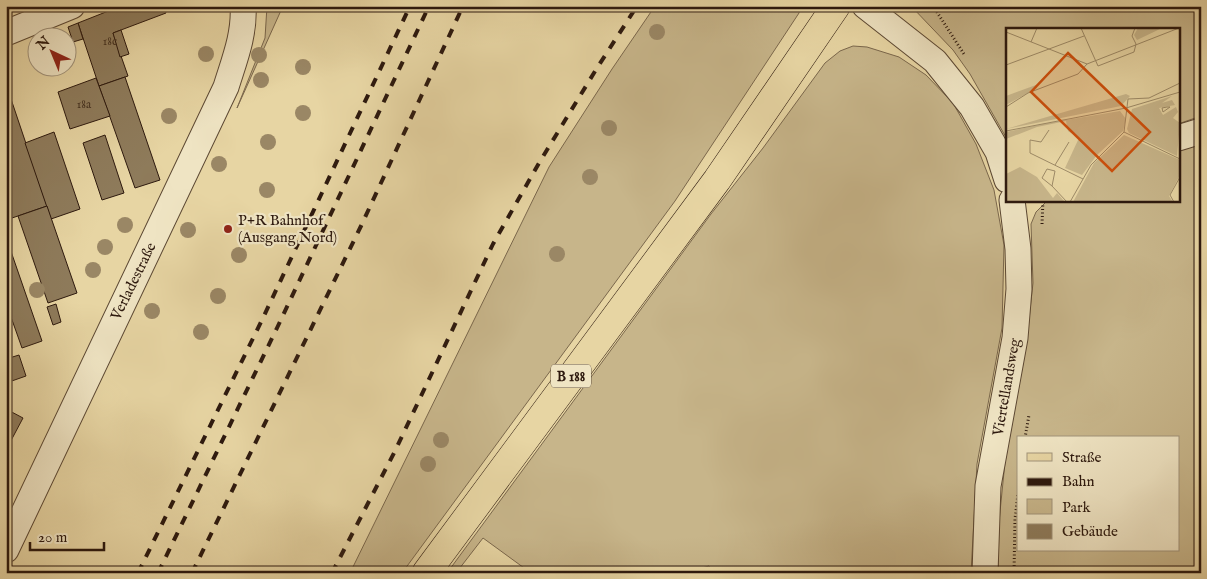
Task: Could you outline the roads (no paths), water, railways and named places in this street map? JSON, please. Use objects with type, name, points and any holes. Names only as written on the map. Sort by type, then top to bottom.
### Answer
[{"type":"main road","name":"B 188","points":[[426,573],[717,180],[836,6]]},
{"type":"street","points":[[6,33],[72,6]]},
{"type":"street","name":"Verladestraße","points":[[6,550],[226,87],[239,44],[243,6]]},
{"type":"street","points":[[865,6],[935,61],[972,107],[998,152],[1006,177]]},
{"type":"street","points":[[1180,137],[1201,131]]},
{"type":"street","name":"Viertellandsweg","points":[[985,573],[988,486],[1015,338],[1019,289],[1018,249],[1012,201]]},
{"type":"railway","points":[[138,573],[262,320],[410,6]]},
{"type":"railway","points":[[158,573],[277,328],[429,6]]},
{"type":"railway","points":[[192,573],[361,226],[463,6]]},
{"type":"railway","points":[[332,573],[395,451],[493,244],[539,163],[637,6]]},
{"type":"place","name":"P+R Bahnhof (Ausgang Nord)","points":[[228,229]]}]
